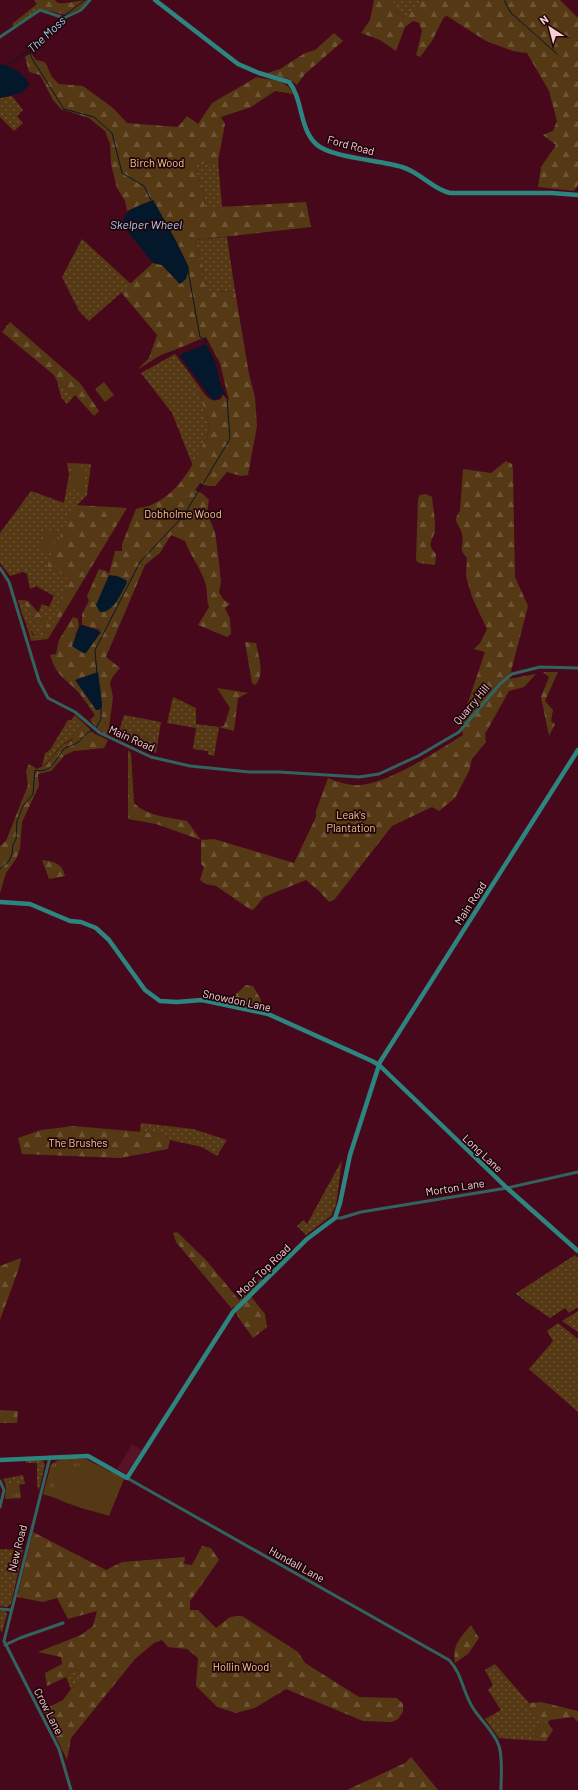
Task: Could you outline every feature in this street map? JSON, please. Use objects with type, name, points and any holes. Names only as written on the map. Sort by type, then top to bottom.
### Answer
[{"type":"street","points":[[0,37],[40,10],[64,18],[81,10],[90,0]]},
{"type":"street","name":"Ford Road","points":[[155,0],[238,64],[259,73],[289,82],[295,91],[305,125],[313,140],[321,147],[360,158],[401,166],[438,188],[450,193],[552,193],[578,195]]},
{"type":"street","name":"Main Road","points":[[0,568],[7,578],[43,691],[51,700],[76,712],[96,731],[150,757],[190,766],[249,772],[279,772],[359,777]]},
{"type":"street","name":"Quarry Hill","points":[[359,777],[379,774],[418,756],[448,739],[464,727],[500,684],[512,674],[540,667],[578,668]]},
{"type":"street","name":"Main Road","points":[[378,1065],[578,750]]},
{"type":"street","name":"Snowdon Lane","points":[[0,902],[30,904],[70,921],[81,922],[96,928],[109,940],[145,990],[160,1001],[176,1002],[202,1000],[268,1014],[378,1065]]},
{"type":"street","points":[[335,1218],[340,1203],[350,1155],[378,1065]]},
{"type":"street","name":"Long Lane","points":[[378,1065],[507,1188],[578,1251]]},
{"type":"street","name":"Morton Lane","points":[[335,1218],[341,1218],[361,1212],[507,1188],[578,1172]]},
{"type":"street","name":"Moor Top Road","points":[[127,1478],[230,1316],[307,1240],[335,1218]]},
{"type":"street","name":"Hundall Lane","points":[[0,1460],[88,1456],[449,1660],[455,1668],[472,1707],[487,1726],[498,1744],[500,1754],[501,1790]]},
{"type":"street","name":"New Road","points":[[5,1644],[2,1638],[11,1610],[50,1457]]},
{"type":"street","points":[[0,1480],[4,1490],[0,1507]]},
{"type":"street","points":[[0,1609],[11,1610]]},
{"type":"street","points":[[0,1646],[63,1624]]},
{"type":"street","name":"Crow Lane","points":[[5,1644],[59,1749],[72,1790]]},
{"type":"shaded area","points":[[132,1444],[142,1450],[126,1474],[117,1469]]},
{"type":"green space","points":[[34,0],[55,0],[58,3],[62,3],[88,0],[81,8],[66,15],[40,9]]},
{"type":"green space","points":[[374,0],[394,0],[394,9],[403,17],[411,12],[421,0],[560,0],[578,18],[578,185],[574,191],[538,187],[541,167],[556,145],[543,135],[553,131],[557,121],[549,91],[527,53],[513,51],[486,41],[447,16],[444,17],[432,41],[420,57],[416,55],[422,31],[419,23],[413,21],[405,27],[396,51],[380,40],[361,33],[370,20]]},
{"type":"green space","points":[[394,0],[421,0],[411,13],[403,17],[394,9]]},
{"type":"green space","points":[[37,4],[40,9],[14,28],[12,24]]},
{"type":"green space","points":[[334,33],[343,41],[305,74],[297,85],[289,79],[267,73],[280,69],[305,53],[315,50]]},
{"type":"green space","points":[[31,53],[36,60],[45,62],[52,77],[59,84],[83,86],[113,108],[127,123],[178,127],[187,116],[198,124],[212,103],[257,77],[278,81],[286,85],[293,94],[275,91],[251,107],[221,117],[225,124],[218,161],[196,165],[195,168],[202,187],[205,208],[306,202],[311,227],[195,240],[203,266],[202,275],[207,292],[235,291],[249,374],[255,397],[257,426],[248,475],[241,476],[227,472],[215,486],[208,486],[200,483],[195,490],[203,494],[209,500],[207,513],[215,532],[221,583],[219,592],[223,599],[230,604],[225,608],[230,619],[231,634],[227,637],[198,625],[209,607],[205,582],[185,541],[171,535],[160,553],[145,565],[106,657],[120,668],[113,676],[110,683],[113,697],[108,736],[99,730],[90,720],[95,715],[80,694],[62,677],[56,669],[50,655],[56,654],[59,640],[73,617],[78,619],[79,627],[75,636],[101,630],[82,625],[82,614],[89,601],[87,596],[99,569],[106,571],[109,574],[115,551],[122,551],[122,544],[136,509],[151,505],[171,492],[180,483],[200,451],[210,429],[196,382],[209,399],[221,399],[223,395],[229,401],[220,363],[206,337],[176,350],[162,354],[138,369],[149,358],[157,335],[121,292],[153,263],[162,265],[180,284],[189,268],[153,200],[127,211],[125,201],[117,188],[111,164],[110,144],[105,131],[89,118],[61,109],[53,100],[40,75],[29,72],[25,57]]},
{"type":"green space","points":[[12,96],[23,110],[17,116],[23,123],[14,131],[0,117],[0,98]]},
{"type":"green space","points":[[218,161],[222,207],[205,209],[202,187],[195,168],[196,165]]},
{"type":"green space","points":[[227,237],[235,291],[207,292],[202,275],[203,266],[195,240]]},
{"type":"green space","points":[[82,239],[131,284],[89,321],[79,311],[62,277]]},
{"type":"green space","points":[[10,322],[80,383],[99,411],[94,416],[75,395],[57,381],[54,375],[2,332]]},
{"type":"green space","points":[[175,354],[196,382],[210,429],[193,466],[172,413],[141,373]]},
{"type":"green space","points":[[57,381],[75,395],[67,404],[61,397]]},
{"type":"green space","points":[[104,382],[114,395],[105,402],[95,389]]},
{"type":"green space","name":"Leak's Plantation","points":[[506,461],[512,464],[515,577],[528,606],[509,679],[536,674],[524,687],[509,691],[485,734],[486,742],[472,759],[469,771],[455,798],[439,811],[432,807],[392,826],[334,900],[329,902],[306,880],[264,897],[254,909],[251,910],[216,886],[206,884],[200,880],[204,867],[201,864],[201,840],[214,839],[294,863],[316,817],[316,811],[328,778],[352,785],[373,783],[414,765],[463,735],[461,723],[485,652],[474,649],[480,643],[487,629],[472,597],[466,576],[467,558],[462,552],[463,538],[456,521],[457,515],[460,511],[463,469],[491,473]]},
{"type":"green space","points":[[67,463],[91,464],[87,495],[77,505],[53,568],[70,580],[52,629],[38,613],[42,604],[49,607],[54,596],[36,586],[30,589],[27,574],[23,572],[10,576],[0,563],[0,533],[31,491],[64,503],[69,475]]},
{"type":"green space","points":[[72,465],[86,467],[83,491],[69,489]]},
{"type":"green space","points":[[426,494],[432,497],[435,531],[431,546],[436,554],[435,565],[419,563],[416,560],[418,499],[420,495]]},
{"type":"green space","points":[[75,505],[127,508],[48,639],[31,641],[26,624],[33,635],[39,637],[44,634],[45,628],[33,617],[22,600],[28,601],[52,628],[70,580],[53,568],[47,569],[49,560]]},
{"type":"green space","points":[[47,529],[58,534],[48,554],[38,549]]},
{"type":"green space","points":[[18,600],[22,600],[33,617],[45,628],[44,635],[39,637],[35,635],[28,627]]},
{"type":"green space","points":[[245,642],[256,643],[261,670],[258,681],[255,685],[252,683]]},
{"type":"green space","points":[[543,672],[558,672],[545,701],[553,710],[551,721],[555,724],[549,736],[541,697],[549,677]]},
{"type":"green space","points":[[217,688],[248,693],[238,698],[234,731],[219,727],[224,726],[230,708]]},
{"type":"green space","points":[[173,697],[196,708],[196,724],[219,727],[214,756],[208,754],[208,751],[193,749],[196,728],[167,723]]},
{"type":"green space","points":[[75,715],[95,734],[108,740],[104,748],[74,751],[65,755],[51,771],[38,774],[39,786],[22,822],[20,849],[16,859],[6,873],[0,893],[0,846],[6,841],[28,785],[26,771],[29,764],[37,769],[47,764],[62,745],[72,740],[81,727],[75,720],[71,720]]},
{"type":"green space","points":[[124,715],[161,722],[156,753],[144,748],[148,738],[120,728]]},
{"type":"green space","points":[[68,720],[75,720],[81,727],[79,731],[75,737],[63,744],[50,760],[42,766],[45,753],[50,750]]},
{"type":"green space","points":[[120,728],[148,738],[144,748],[116,738]]},
{"type":"green space","points":[[128,750],[131,753],[134,803],[152,814],[187,821],[201,840],[156,824],[128,819]]},
{"type":"green space","points":[[42,860],[60,866],[65,876],[49,879]]},
{"type":"green space","points":[[246,985],[253,986],[264,1009],[233,1002],[236,994]]},
{"type":"green space","points":[[141,1123],[193,1129],[227,1140],[217,1156],[202,1147],[170,1140],[164,1134],[140,1132]]},
{"type":"green space","name":"The Brushes","points":[[74,1126],[164,1134],[170,1140],[168,1149],[120,1158],[22,1154],[18,1138],[41,1130]]},
{"type":"green space","points":[[342,1160],[336,1205],[331,1216],[306,1235],[297,1226],[304,1220],[307,1224]]},
{"type":"green space","points":[[177,1232],[206,1260],[239,1300],[261,1278],[262,1280],[249,1294],[265,1314],[267,1327],[253,1338],[238,1317],[234,1306],[232,1309],[176,1242],[173,1233]]},
{"type":"green space","points":[[575,1255],[578,1258],[578,1307],[569,1313],[565,1308],[550,1318],[515,1294]]},
{"type":"green space","points":[[21,1258],[19,1268],[0,1320],[0,1266]]},
{"type":"green space","points":[[578,1311],[578,1332],[562,1321]]},
{"type":"green space","points":[[558,1323],[578,1339],[578,1412],[529,1369],[553,1341],[547,1331]]},
{"type":"green space","points":[[0,1410],[18,1411],[17,1423],[0,1423]]},
{"type":"green space","points":[[63,1459],[86,1459],[124,1479],[109,1516],[43,1494],[51,1465],[54,1462]]},
{"type":"green space","points":[[42,1460],[45,1464],[39,1490],[37,1485],[37,1463],[27,1463],[25,1461]]},
{"type":"green space","points":[[95,1464],[122,1480],[109,1511],[105,1514],[64,1502],[56,1497],[54,1492],[54,1488],[61,1474],[72,1467]]},
{"type":"green space","points":[[23,1475],[25,1484],[6,1486],[3,1479]]},
{"type":"green space","points":[[19,1484],[21,1498],[5,1499],[6,1486]]},
{"type":"green space","name":"Hollin Wood","points":[[33,1532],[106,1570],[122,1562],[185,1557],[184,1564],[192,1565],[202,1546],[211,1548],[219,1560],[190,1601],[190,1610],[198,1610],[216,1628],[230,1617],[242,1616],[298,1652],[305,1663],[359,1697],[397,1698],[403,1704],[403,1712],[398,1719],[392,1722],[363,1721],[286,1689],[255,1708],[236,1713],[217,1707],[196,1686],[198,1658],[187,1649],[168,1647],[162,1640],[154,1643],[135,1659],[71,1738],[67,1760],[43,1710],[63,1700],[71,1689],[81,1682],[77,1669],[70,1671],[66,1677],[47,1686],[45,1673],[62,1664],[61,1657],[38,1652],[81,1635],[93,1626],[97,1611],[68,1619],[57,1598],[43,1602],[17,1597]]},
{"type":"green space","points":[[0,1549],[23,1550],[11,1604],[7,1607],[0,1606]]},
{"type":"green space","points":[[0,1611],[5,1611],[7,1614],[2,1633],[0,1629]]},
{"type":"green space","points":[[471,1625],[479,1638],[468,1654],[455,1663],[454,1657],[456,1646],[460,1638]]},
{"type":"green space","points":[[495,1664],[529,1703],[526,1707],[548,1722],[538,1728],[534,1734],[541,1741],[499,1738],[485,1719],[501,1710],[488,1690],[493,1685],[485,1670]]},
{"type":"green space","points":[[77,1669],[81,1682],[71,1689],[66,1677],[70,1671]]},
{"type":"green space","points":[[541,1702],[578,1711],[578,1722],[573,1717],[550,1720],[548,1723],[553,1730],[546,1741],[541,1741],[534,1734],[538,1728],[548,1722],[529,1712],[526,1707],[529,1703]]},
{"type":"green space","points":[[411,1757],[438,1790],[347,1790],[405,1763]]},
{"type":"water","points":[[0,64],[17,71],[30,85],[21,93],[0,98]]},
{"type":"water","name":"Skelper Wheel","points":[[153,200],[189,268],[186,279],[180,284],[162,265],[153,263],[123,226],[123,220],[128,212],[137,206]]},
{"type":"water","points":[[206,344],[215,361],[221,386],[227,397],[222,393],[220,397],[214,400],[210,397],[179,355]]},
{"type":"water","points":[[109,575],[117,576],[126,580],[127,583],[120,597],[113,606],[100,612],[96,605]]},
{"type":"water","points":[[82,625],[101,632],[86,653],[83,653],[72,646],[79,627]]},
{"type":"water","points":[[98,672],[102,707],[99,710],[96,710],[75,680]]},
{"type":"waterway","name":"The Moss","points":[[6,66],[30,50],[61,18],[85,0]]},
{"type":"waterway","points":[[504,0],[511,13],[557,54]]},
{"type":"waterway","points":[[30,50],[31,57],[64,109],[94,117],[112,133],[122,173],[144,186],[151,200]]},
{"type":"waterway","points":[[188,270],[200,337],[205,339],[206,344]]},
{"type":"waterway","points":[[97,674],[95,650],[140,562],[184,515],[230,439],[227,397]]},
{"type":"waterway","points":[[96,728],[101,719],[101,707]]},
{"type":"waterway","points":[[0,869],[9,861],[12,854],[13,845],[16,839],[17,821],[23,806],[33,794],[35,770],[45,770],[52,766],[64,749],[74,745],[94,730]]},
{"type":"waterway","points":[[515,1294],[523,1300]]},
{"type":"park label","name":"Birch Wood","points":[[157,162]]},
{"type":"park label","name":"Dobholme Wood","points":[[183,513]]}]
